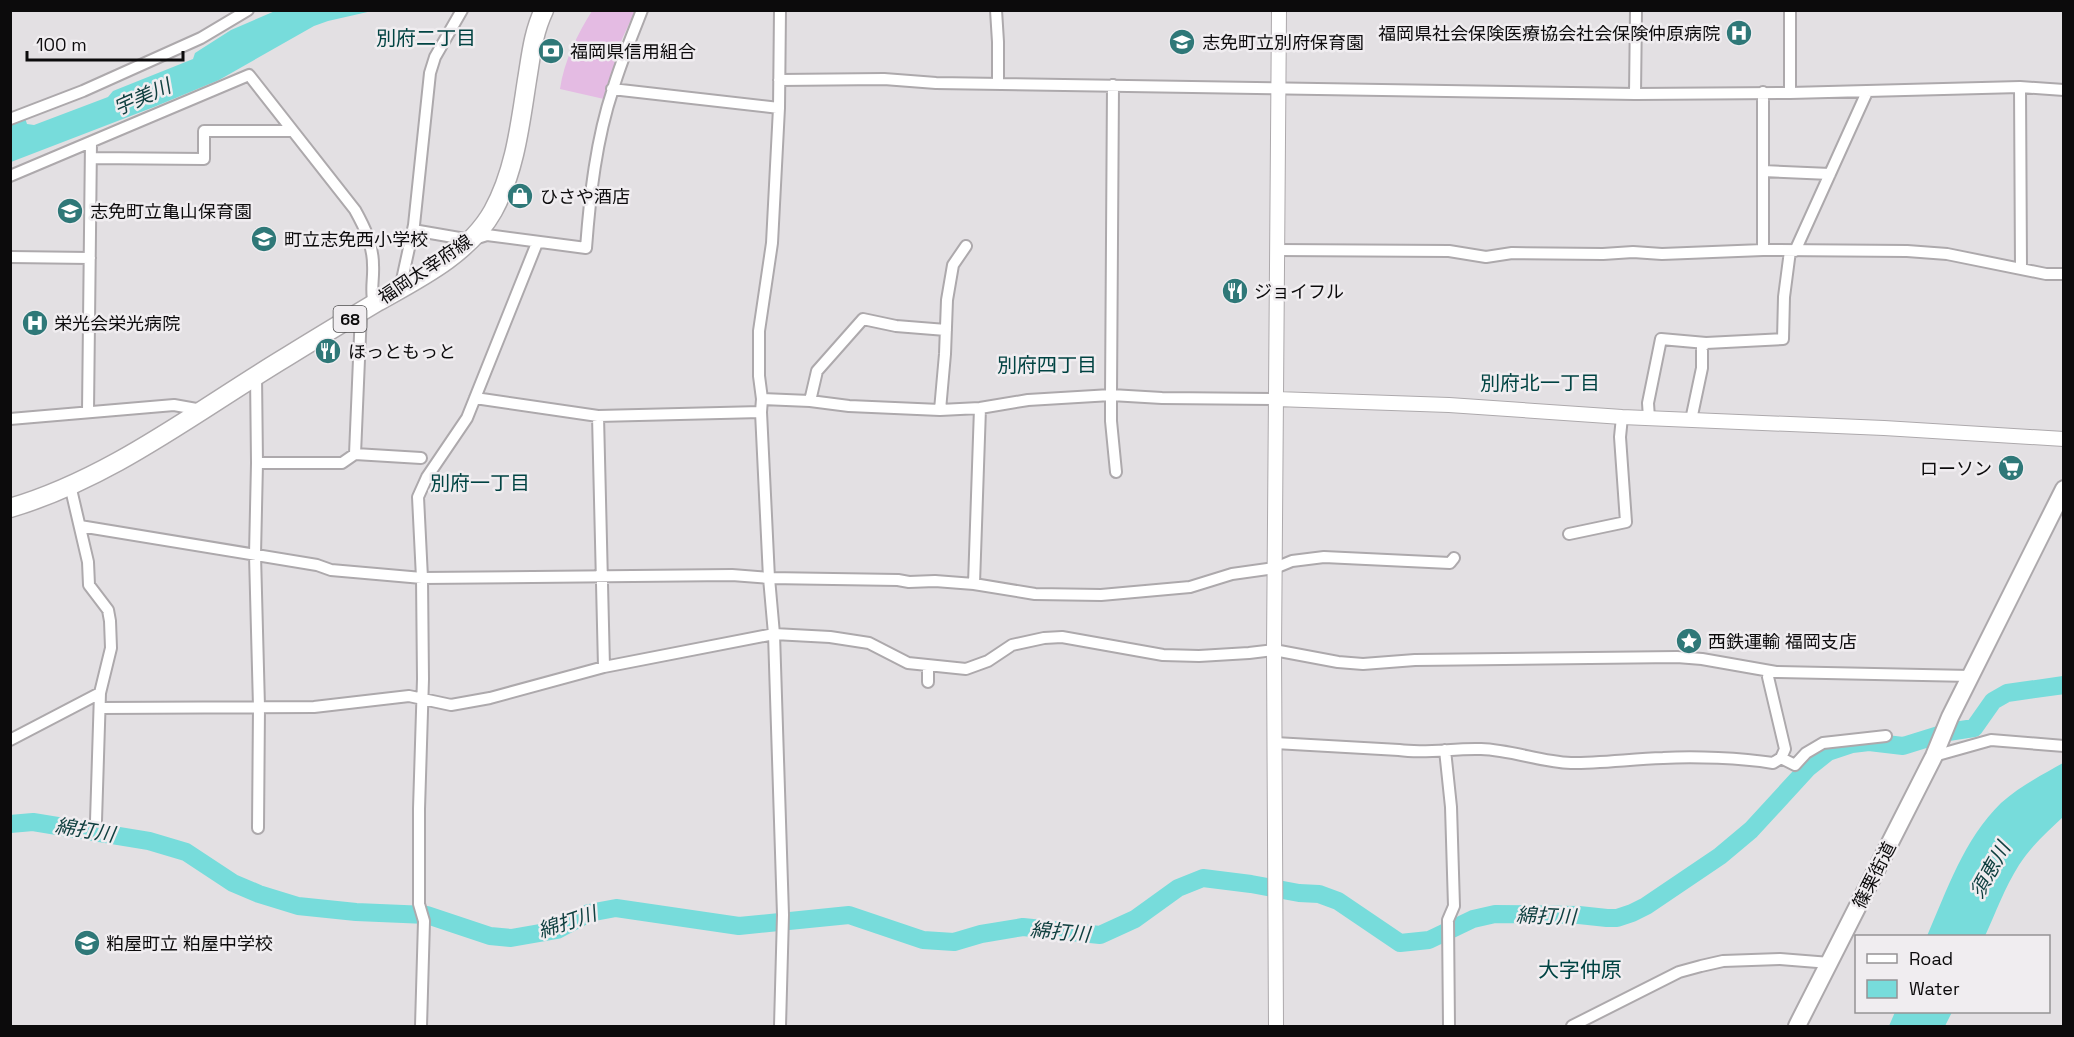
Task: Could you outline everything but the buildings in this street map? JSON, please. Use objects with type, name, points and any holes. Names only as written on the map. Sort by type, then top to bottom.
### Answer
[{"type":"main road","name":"福岡太宰府線","points":[[10,508],[30,502],[124,458],[256,375],[400,289],[471,240],[493,212],[508,178],[517,145],[531,49],[544,10]]},
{"type":"main road","points":[[1971,676],[2064,489]]},
{"type":"main road","name":"篠栗街道","points":[[1797,1026],[1934,756],[1950,717],[1971,676]]},
{"type":"street","points":[[10,119],[83,90],[201,38],[248,10]]},
{"type":"street","points":[[400,289],[413,230],[430,73],[435,57],[462,10]]},
{"type":"street","points":[[413,230],[471,240],[487,236],[586,249],[600,135],[612,89],[642,10]]},
{"type":"street","points":[[780,10],[779,108],[772,243],[759,331],[759,376],[774,634],[783,915],[780,1026]]},
{"type":"street","points":[[996,10],[998,84]]},
{"type":"street","points":[[1276,1026],[1274,650],[1279,10]]},
{"type":"street","points":[[1635,94],[1636,10]]},
{"type":"street","points":[[1790,10],[1790,93]]},
{"type":"street","points":[[10,176],[249,75],[355,210],[368,232],[374,261],[356,454]]},
{"type":"street","points":[[779,80],[884,79],[998,84],[1635,94],[1867,92],[2020,87],[2064,90]]},
{"type":"street","points":[[1113,85],[1111,395],[1112,439],[1116,472]]},
{"type":"street","points":[[2020,87],[2021,268]]},
{"type":"street","points":[[612,89],[779,108]]},
{"type":"street","points":[[1763,92],[1763,250]]},
{"type":"street","points":[[1649,418],[1648,403],[1661,339],[1706,343],[1783,339],[1785,297],[1793,251],[1867,92]]},
{"type":"street","points":[[91,158],[204,159],[204,132],[292,131]]},
{"type":"street","points":[[88,412],[91,142]]},
{"type":"street","points":[[1763,171],[1830,174]]},
{"type":"street","points":[[421,1026],[424,921],[419,904],[423,679],[418,497],[427,477],[467,418],[537,243]]},
{"type":"street","points":[[940,410],[946,300],[953,265],[966,246]]},
{"type":"street","points":[[1277,250],[1449,251],[1486,257],[1512,253],[1907,251],[1947,254],[2046,274],[2064,274]]},
{"type":"street","points":[[10,257],[90,258]]},
{"type":"street","points":[[810,400],[817,371],[863,319],[896,326],[946,330]]},
{"type":"street","points":[[1691,420],[1702,368],[1702,347],[1706,343]]},
{"type":"street","points":[[256,375],[258,828]]},
{"type":"street","points":[[762,399],[810,400],[849,406],[940,410],[980,408],[1028,400],[1111,395],[1276,399],[1449,405],[1622,417],[1884,428],[2064,439]]},
{"type":"street","points":[[475,398],[598,416],[761,412]]},
{"type":"street","points":[[10,419],[174,405],[202,410]]},
{"type":"street","points":[[974,584],[980,408]]},
{"type":"street","points":[[598,416],[604,667]]},
{"type":"street","points":[[1569,534],[1626,522],[1620,437],[1622,417]]},
{"type":"street","points":[[257,463],[342,463],[356,454],[421,458]]},
{"type":"street","points":[[70,484],[88,562],[89,585],[108,610],[110,621],[111,648],[100,693],[96,821]]},
{"type":"street","points":[[10,517],[30,502]]},
{"type":"street","points":[[80,526],[317,565],[331,570],[422,578],[732,575],[769,578],[935,581],[974,584],[1035,594],[1101,596],[1190,586],[1232,574],[1275,568],[1292,561],[1324,557],[1450,563],[1454,558]]},
{"type":"street","points":[[100,708],[314,707],[409,696],[451,705],[477,701],[604,667],[774,634],[830,637],[869,643],[908,663],[928,667],[966,669],[988,661],[1012,645],[1062,637],[1163,655],[1209,655],[1274,650],[1338,662],[1363,663],[1415,660],[1677,657],[1770,671],[1817,674],[1971,676]]},
{"type":"street","points":[[928,667],[928,682]]},
{"type":"street","points":[[1275,743],[1418,753],[1481,749],[1551,762],[1666,757],[1773,763],[1781,758],[1785,749],[1768,677],[1770,671]]},
{"type":"street","points":[[10,740],[100,693]]},
{"type":"street","points":[[1781,758],[1795,765],[1806,753],[1823,743],[1886,736]]},
{"type":"street","points":[[1934,756],[1992,740],[2064,746]]},
{"type":"street","points":[[1445,750],[1451,807],[1454,906],[1448,920],[1449,1026]]},
{"type":"street","points":[[1572,1026],[1679,972],[1701,966],[1724,961],[1780,959],[1830,963]]},
{"type":"shaded area","points":[[592,11],[635,11],[622,39],[604,99],[560,89],[572,48]]},
{"type":"water","name":"宇美川","points":[[275,11],[372,11],[314,26],[219,80],[11,162],[11,124],[25,118],[27,124],[34,125],[108,97],[113,91],[193,59],[195,53],[231,30]]},
{"type":"water","name":"須恵川","points":[[2063,763],[2063,817],[2034,845],[2019,865],[1985,935],[1927,935],[1949,883],[1977,832],[2001,803],[2031,781]]},
{"type":"water","points":[[1895,1013],[1952,1013],[1945,1026],[1889,1026]]},
{"type":"waterway","name":"綿打川","points":[[10,824],[33,822],[149,841],[186,852],[233,883],[298,906],[356,912],[427,915],[490,936],[511,938],[557,930],[589,913],[616,908],[739,926],[849,915],[923,940],[954,942],[981,934],[1023,927],[1100,935],[1135,919],[1178,888],[1203,878],[1319,894],[1338,901],[1400,943],[1429,940],[1473,919],[1495,914],[1617,918],[1632,913],[1720,856],[1751,830],[1808,768],[1828,752],[1852,744],[1869,742],[1903,746],[1948,732],[1974,728],[1993,701],[2007,693],[2064,685]]},
{"type":"place","name":"福岡県社会保険医療協会社会保険仲原病院","points":[[1739,33]]},
{"type":"place","name":"志免町立別府保育園","points":[[1182,42]]},
{"type":"place","name":"福岡県信用組合","points":[[551,51]]},
{"type":"place","name":"ひさや酒店","points":[[520,196]]},
{"type":"place","name":"志免町立亀山保育園","points":[[70,211]]},
{"type":"place","name":"町立志免西小学校","points":[[264,239]]},
{"type":"place","name":"ジョイフル","points":[[1235,291]]},
{"type":"place","name":"栄光会栄光病院","points":[[35,323]]},
{"type":"place","name":"ほっともっと","points":[[328,351]]},
{"type":"place","name":"ローソン","points":[[2011,468]]},
{"type":"place","name":"西鉄運輸 福岡支店","points":[[1689,641]]},
{"type":"place","name":"粕屋町立 粕屋中学校","points":[[87,943]]},
{"type":"district","name":"別府二丁目","points":[[426,38]]},
{"type":"district","name":"別府四丁目","points":[[1047,365]]},
{"type":"district","name":"別府北一丁目","points":[[1540,383]]},
{"type":"district","name":"別府一丁目","points":[[480,483]]},
{"type":"district","name":"大字仲原","points":[[1580,969]]}]
